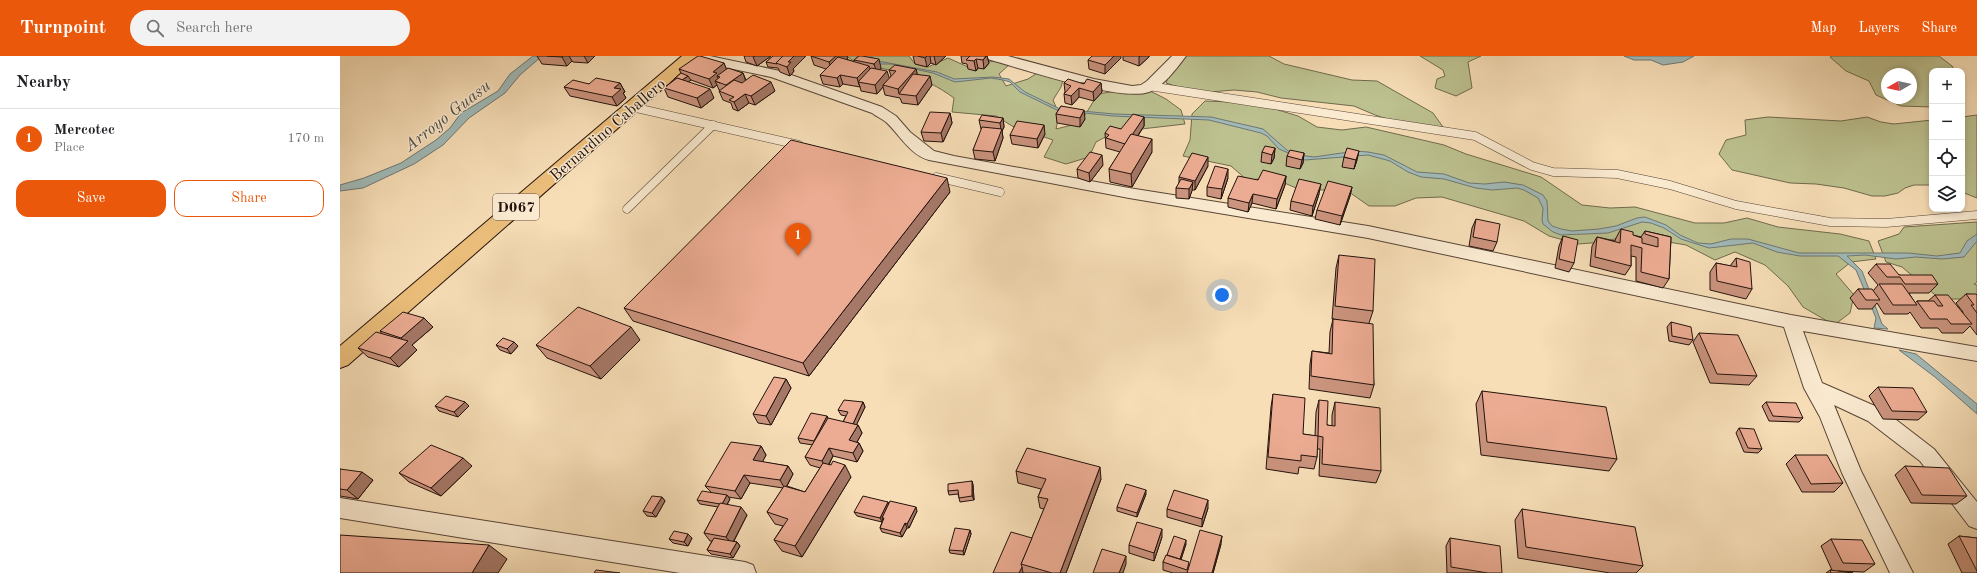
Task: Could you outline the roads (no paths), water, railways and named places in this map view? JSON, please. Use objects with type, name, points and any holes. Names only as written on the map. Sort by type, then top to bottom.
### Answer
[{"type":"main road","name":"Bernardino Caballero","points":[[340,359],[692,56]]},
{"type":"street","points":[[692,56],[775,74],[876,110],[891,119],[910,140],[929,155],[954,161],[1121,191],[1368,232],[1791,322],[1977,354]]},
{"type":"street","points":[[992,56],[1108,86],[1136,90],[1145,89],[1149,86],[1179,56]]},
{"type":"street","points":[[1791,322],[1814,388],[1829,415],[1852,473],[1902,573]]},
{"type":"street","points":[[1814,388],[1875,414],[1927,455],[1977,520]]},
{"type":"street","points":[[340,508],[745,573]]},
{"type":"lane","points":[[1149,86],[1475,136],[1532,166],[1553,172],[1574,174],[1617,174],[1670,186],[1736,205],[1830,222],[1886,223],[1977,215]]},
{"type":"lane","points":[[632,107],[808,147]]},
{"type":"lane","points":[[627,209],[713,125]]},
{"type":"lane","points":[[931,176],[1000,192]]},
{"type":"water","points":[[533,56],[542,56],[520,75],[505,93],[469,118],[443,145],[414,164],[363,188],[340,191],[340,185],[364,178],[401,163],[436,140],[450,128],[461,113],[498,91],[510,74]]},
{"type":"water","points":[[866,56],[870,56],[878,61],[937,72],[954,79],[993,77],[1009,79],[1025,92],[1060,109],[1114,114],[1211,117],[1263,129],[1288,151],[1306,156],[1314,157],[1356,151],[1368,152],[1384,155],[1417,172],[1444,174],[1469,183],[1485,184],[1504,182],[1523,185],[1543,195],[1547,201],[1548,221],[1552,226],[1572,231],[1616,226],[1637,218],[1645,217],[1666,225],[1680,235],[1698,243],[1711,244],[1731,239],[1748,239],[1799,253],[1908,253],[1937,256],[1960,253],[1967,241],[1977,234],[1977,241],[1964,257],[1942,259],[1916,257],[1896,259],[1865,255],[1847,256],[1862,271],[1882,324],[1888,329],[1874,328],[1876,318],[1856,270],[1838,256],[1800,256],[1777,252],[1753,243],[1709,248],[1681,239],[1664,228],[1651,223],[1642,222],[1608,233],[1561,235],[1553,232],[1543,224],[1543,208],[1538,198],[1524,190],[1517,188],[1492,190],[1476,188],[1444,179],[1421,177],[1408,172],[1390,161],[1368,155],[1305,160],[1279,149],[1267,136],[1261,133],[1209,120],[1113,116],[1057,110],[1020,92],[1010,82],[1003,80],[991,78],[955,82],[933,73],[891,64],[879,64],[869,60]]},
{"type":"water","points":[[1624,56],[1694,56],[1683,62],[1663,65],[1651,60],[1634,60]]},
{"type":"water","points":[[1899,350],[1916,354],[1977,404],[1977,414],[1935,377]]},
{"type":"place","name":"Mercotec","points":[[798,256]]},
{"type":"water label","name":"Arroyo Guasu","points":[[447,115]]}]
